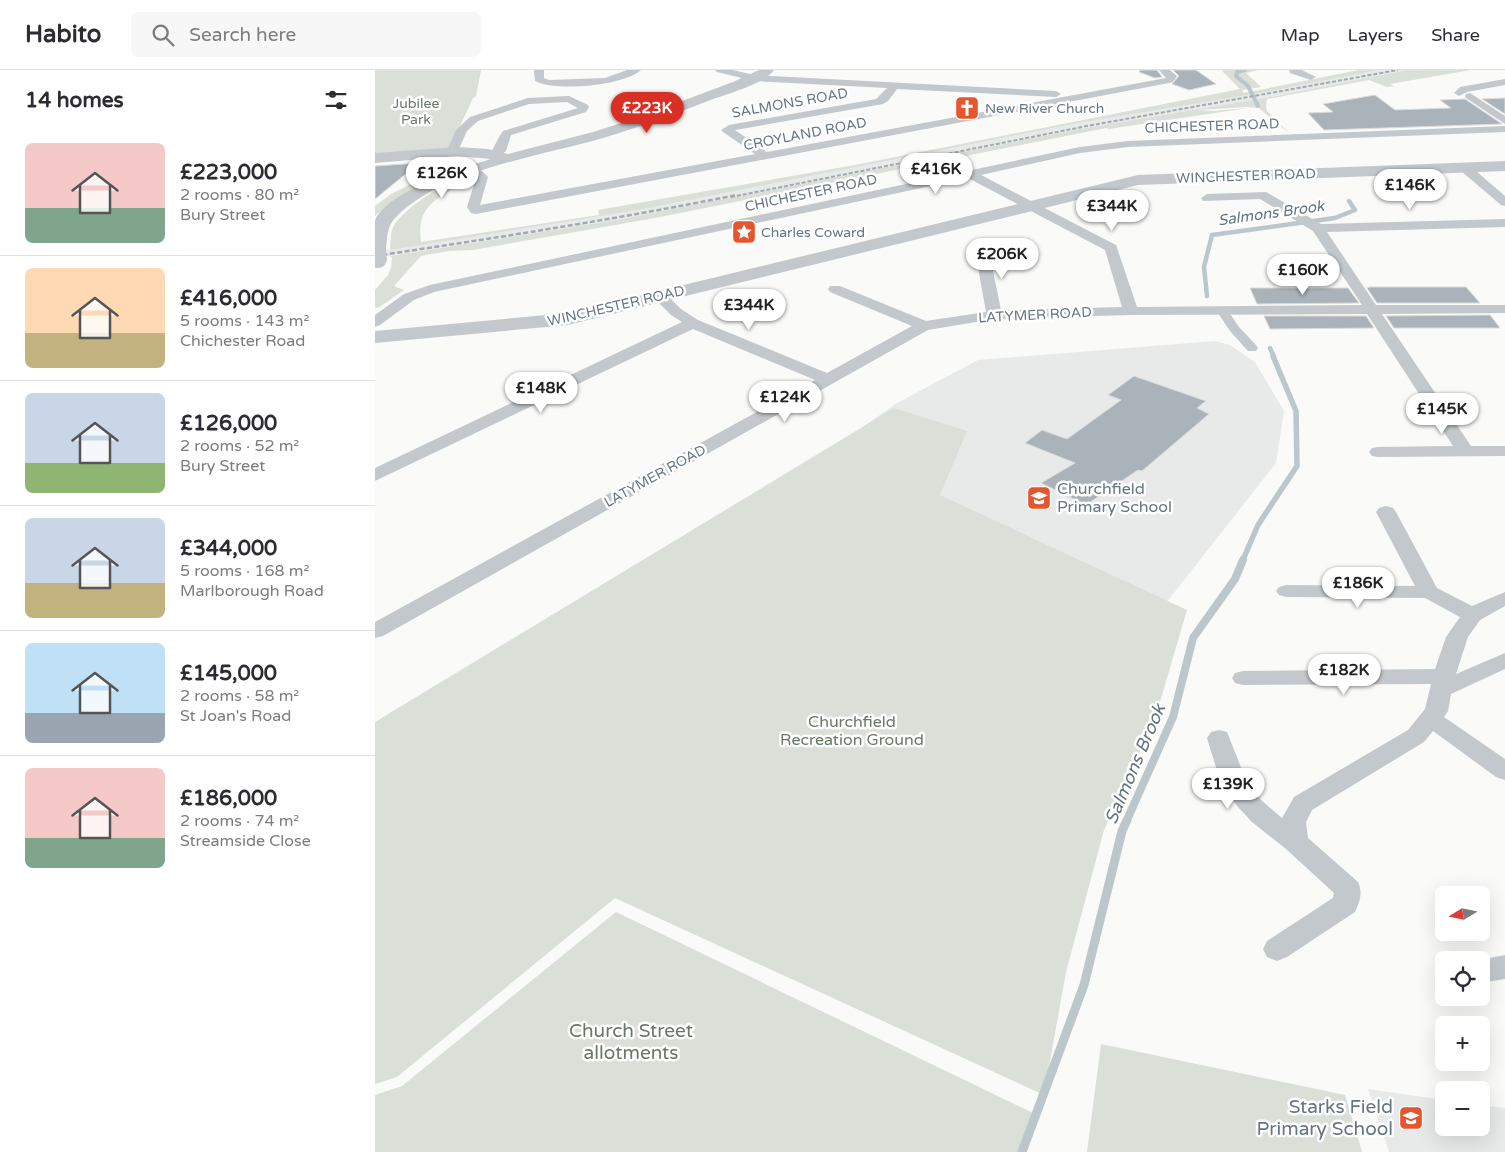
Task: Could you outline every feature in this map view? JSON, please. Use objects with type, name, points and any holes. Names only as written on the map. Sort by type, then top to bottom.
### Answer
[{"type":"street","points":[[539,70],[539,79],[547,83],[606,81],[637,70]]},
{"type":"street","points":[[720,70],[754,78],[1068,95],[1080,98]]},
{"type":"street","points":[[377,261],[377,236],[380,228],[391,212],[418,193],[502,157],[617,129],[754,78],[768,70]]},
{"type":"street","name":"CROYLAND ROAD","points":[[473,170],[482,177],[473,207],[476,210],[1169,80],[1172,76],[1163,70]]},
{"type":"street","points":[[1297,70],[1293,71],[1311,77]]},
{"type":"street","points":[[1505,82],[1464,89],[1464,95],[1505,120]]},
{"type":"street","name":"SALMONS ROAD","points":[[765,156],[727,130],[729,128],[879,102],[884,99],[895,85]]},
{"type":"street","points":[[452,153],[462,130],[474,119],[528,101],[569,99],[584,107],[582,110],[507,133],[500,151],[502,157]]},
{"type":"street","name":"CHICHESTER ROAD","points":[[375,322],[409,297],[430,289],[1080,150],[1112,145],[1505,129]]},
{"type":"street","points":[[375,158],[477,152],[502,157]]},
{"type":"street","name":"WINCHESTER ROAD","points":[[375,337],[541,323],[590,314],[1138,180],[1505,166]]},
{"type":"street","points":[[1465,168],[1505,202]]},
{"type":"street","points":[[971,174],[1111,248],[1131,311]]},
{"type":"street","points":[[1207,198],[1262,195],[1315,227],[1465,451]]},
{"type":"street","points":[[1315,227],[1505,223]]},
{"type":"street","points":[[982,251],[994,315]]},
{"type":"street","points":[[835,289],[924,326]]},
{"type":"street","points":[[660,296],[676,312],[693,323],[829,380]]},
{"type":"street","name":"LATYMER ROAD","points":[[375,631],[924,326],[994,315],[1131,311],[1505,309]]},
{"type":"street","points":[[1222,310],[1234,330],[1250,347],[1236,350]]},
{"type":"street","points":[[375,475],[693,323]]},
{"type":"street","points":[[1378,452],[1505,451]]},
{"type":"street","points":[[1386,512],[1429,592]]},
{"type":"street","points":[[1286,591],[1429,592],[1472,615]]},
{"type":"street","points":[[1295,842],[1293,822],[1303,804],[1416,736],[1436,711],[1457,637],[1472,615],[1505,598]]},
{"type":"street","points":[[1243,678],[1443,683],[1505,660]]},
{"type":"street","points":[[1431,718],[1505,772]]},
{"type":"street","points":[[1219,738],[1233,781],[1244,798],[1348,890],[1345,904],[1277,949]]},
{"type":"street","points":[[1490,970],[1505,967]]},
{"type":"shaded area","points":[[1379,70],[1407,70],[1271,97],[1085,128],[617,220],[375,258],[375,252],[639,210],[1073,124],[1266,92]]},
{"type":"shaded area","name":"Churchfield Primary School","points":[[1215,341],[1230,345],[1255,362],[1284,411],[1276,463],[1148,626],[787,480],[897,403],[978,360]]},
{"type":"shaded area","name":"Starks Field Primary School","points":[[1368,1089],[1435,1099],[1435,1136],[1490,1136],[1490,1106],[1505,1108],[1505,1152],[1389,1152]]},
{"type":"green space","name":"Jubilee Park","points":[[375,70],[481,70],[476,96],[473,98],[449,150],[375,153]]},
{"type":"green space","points":[[1258,70],[1246,73],[1261,87],[1242,90],[1244,93],[1359,70],[1379,70],[1266,92],[1073,124],[639,210],[390,250],[393,227],[407,211],[441,187],[464,178],[473,178],[469,183],[458,186],[440,197],[425,212],[421,225],[421,242],[599,215],[598,210],[855,165],[1240,89],[1222,71]]},
{"type":"green space","points":[[1407,70],[1471,70],[1390,84],[1394,86],[1387,87],[1369,80],[1267,99],[1267,111],[1290,134],[1259,108],[1247,107],[1198,110],[1213,111],[1248,108],[1106,128],[655,218],[473,250],[449,251],[421,256],[394,286],[404,290],[378,308],[375,307],[375,290],[388,275],[391,268],[392,258],[390,256],[617,220],[1085,128],[1271,97]]},
{"type":"green space","points":[[413,183],[421,185],[386,206],[375,216],[375,206],[391,194]]},
{"type":"green space","name":"Churchfield Recreation Ground","points":[[894,408],[967,431],[940,495],[1187,610],[1154,722],[1104,830],[1066,972],[1044,1095],[615,898],[397,1077],[375,1084],[375,722]]},
{"type":"green space","name":"Church Street allotments","points":[[616,912],[1037,1115],[1022,1152],[375,1152],[375,1095],[402,1086]]},
{"type":"green space","points":[[1101,1044],[1345,1095],[1362,1152],[1087,1152]]},
{"type":"building","points":[[1140,70],[1157,70],[1162,77],[1155,78],[1139,72]]},
{"type":"building","points":[[1173,70],[1196,70],[1216,84],[1189,90],[1172,84],[1179,76]]},
{"type":"building","points":[[1375,95],[1395,110],[1451,108],[1440,100],[1465,99],[1502,124],[1324,130],[1308,113],[1333,112],[1323,104]]},
{"type":"building","points":[[1505,98],[1505,114],[1482,99]]},
{"type":"building","points":[[419,163],[375,199],[375,166]]},
{"type":"building","points":[[1466,287],[1480,303],[1377,303],[1367,288]]},
{"type":"building","points":[[1250,288],[1348,288],[1359,303],[1257,304]]},
{"type":"building","points":[[1490,315],[1500,328],[1394,328],[1386,316]]},
{"type":"building","points":[[1264,316],[1366,316],[1374,328],[1270,329]]},
{"type":"building","points":[[1134,376],[1206,401],[1197,408],[1209,414],[1142,471],[1138,470],[1086,505],[1041,483],[1075,463],[1025,443],[1042,430],[1067,439],[1121,400],[1108,395]]},
{"type":"waterway","name":"Salmons Brook","points":[[1245,70],[1237,72],[1236,76],[1248,86],[1258,106]]},
{"type":"waterway","name":"Salmons Brook","points":[[1207,296],[1204,267],[1212,235],[1335,218],[1355,210],[1349,201]]},
{"type":"waterway","name":"Salmons Brook","points":[[1270,348],[1274,357]]},
{"type":"waterway","name":"Salmons Brook","points":[[1242,562],[1258,525],[1297,466],[1296,411],[1273,356]]},
{"type":"waterway","name":"Salmons Brook","points":[[1126,822],[1173,717],[1193,638],[1235,579],[1243,560]]},
{"type":"waterway","name":"Salmons Brook","points":[[1022,1152],[1084,985],[1122,831],[1127,820]]},
{"type":"railway","points":[[731,197],[1087,126],[1398,70]]},
{"type":"railway","points":[[375,256],[556,228],[737,195]]},
{"type":"place","name":"New River Church","points":[[967,108]]},
{"type":"place","name":"Charles Coward","points":[[744,232]]},
{"type":"place","name":"Churchfield Primary School","points":[[1039,498]]},
{"type":"place","name":"Starks Field Primary School","points":[[1411,1118]]}]
